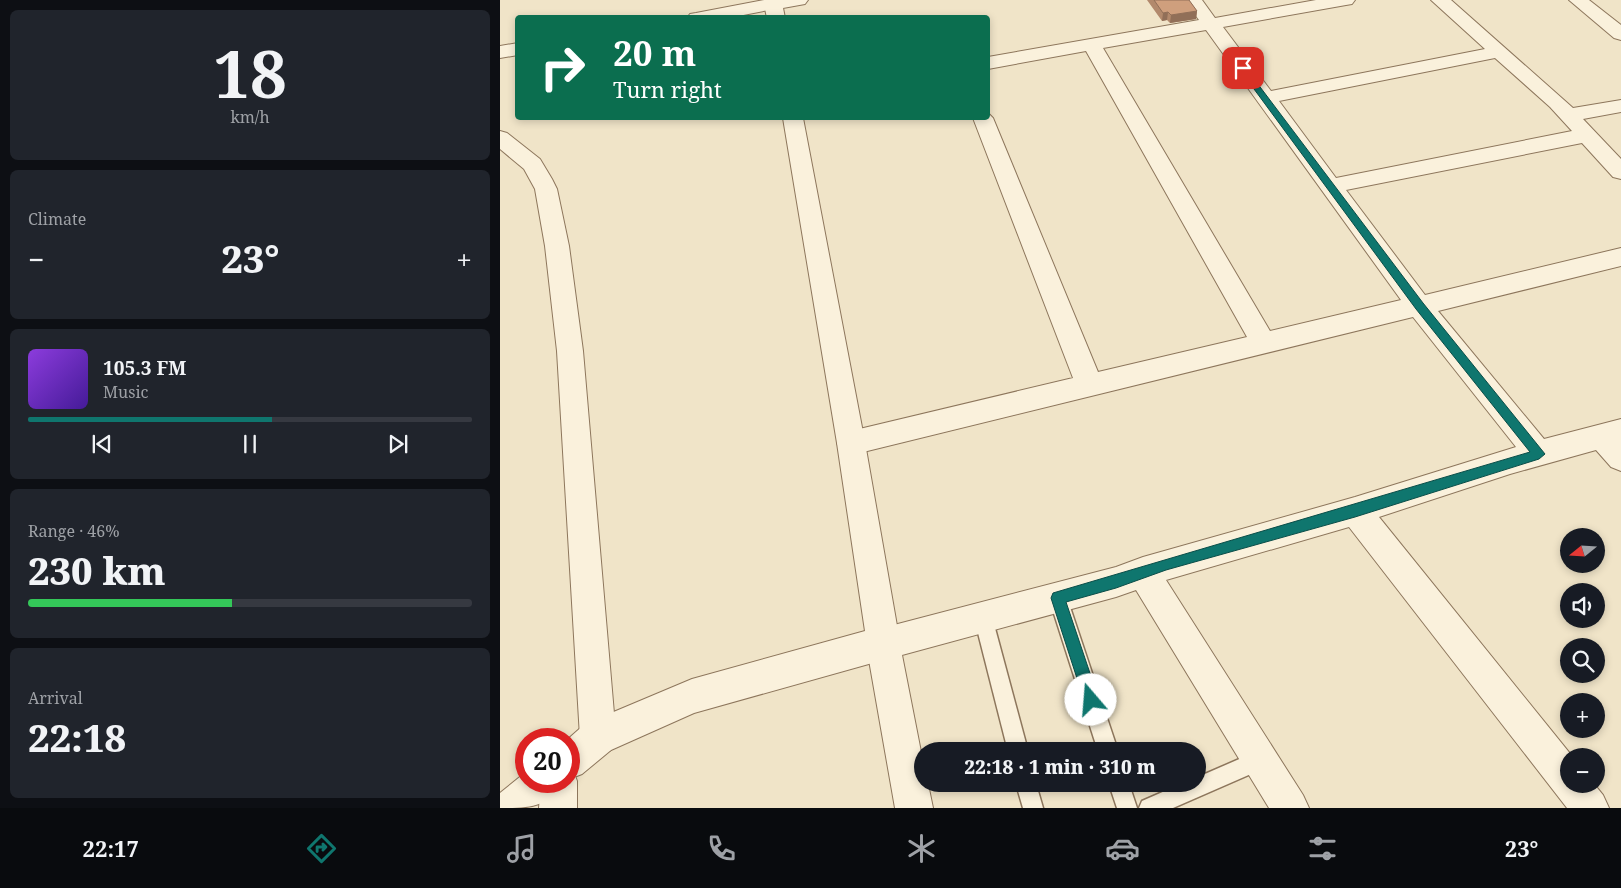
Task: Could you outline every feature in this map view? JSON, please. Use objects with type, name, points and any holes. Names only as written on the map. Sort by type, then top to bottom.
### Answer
[{"type":"street","points":[[717,15],[774,7],[799,0]]},
{"type":"street","points":[[1192,0],[1419,306],[1539,454]]},
{"type":"street","points":[[990,63],[1346,0]]},
{"type":"street","points":[[1440,0],[1568,115],[1621,172]]},
{"type":"street","points":[[1578,0],[1621,34]]},
{"type":"street","points":[[1092,45],[1264,344]]},
{"type":"street","points":[[500,52],[515,50]]},
{"type":"street","points":[[1264,98],[1499,52]]},
{"type":"street","points":[[1568,115],[1621,106]]},
{"type":"street","points":[[793,120],[851,443],[883,643],[914,808]]},
{"type":"street","points":[[984,120],[1090,386]]},
{"type":"street","points":[[1330,186],[1586,135]]},
{"type":"street","points":[[500,138],[532,164],[541,179],[552,215],[570,351],[598,737]]},
{"type":"street","points":[[851,443],[1621,257]]},
{"type":"street","points":[[580,752],[598,737],[692,696],[883,643],[1116,582],[1143,572],[1355,511],[1539,454],[1615,442]]},
{"type":"street","points":[[1355,511],[1560,770]]},
{"type":"street","points":[[1143,572],[1290,808]]},
{"type":"street","points":[[511,808],[529,793]]},
{"type":"street","points":[[558,808],[559,793]]},
{"type":"street","points":[[1578,793],[1590,808]]},
{"type":"lane","points":[[1058,598],[1105,742]]},
{"type":"lane","points":[[983,617],[1016,742]]},
{"type":"lane","points":[[1149,808],[1260,760]]},
{"type":"lane","points":[[1028,792],[1033,808]]},
{"type":"lane","points":[[1122,792],[1127,808]]},
{"type":"building","points":[[1154,0],[1189,0],[1197,11],[1171,15],[1168,12],[1163,13]]},
{"type":"route","points":[[1091,700],[1058,598],[1116,582],[1166,564],[1355,511],[1510,461],[1539,454],[1419,306],[1243,68]]}]
